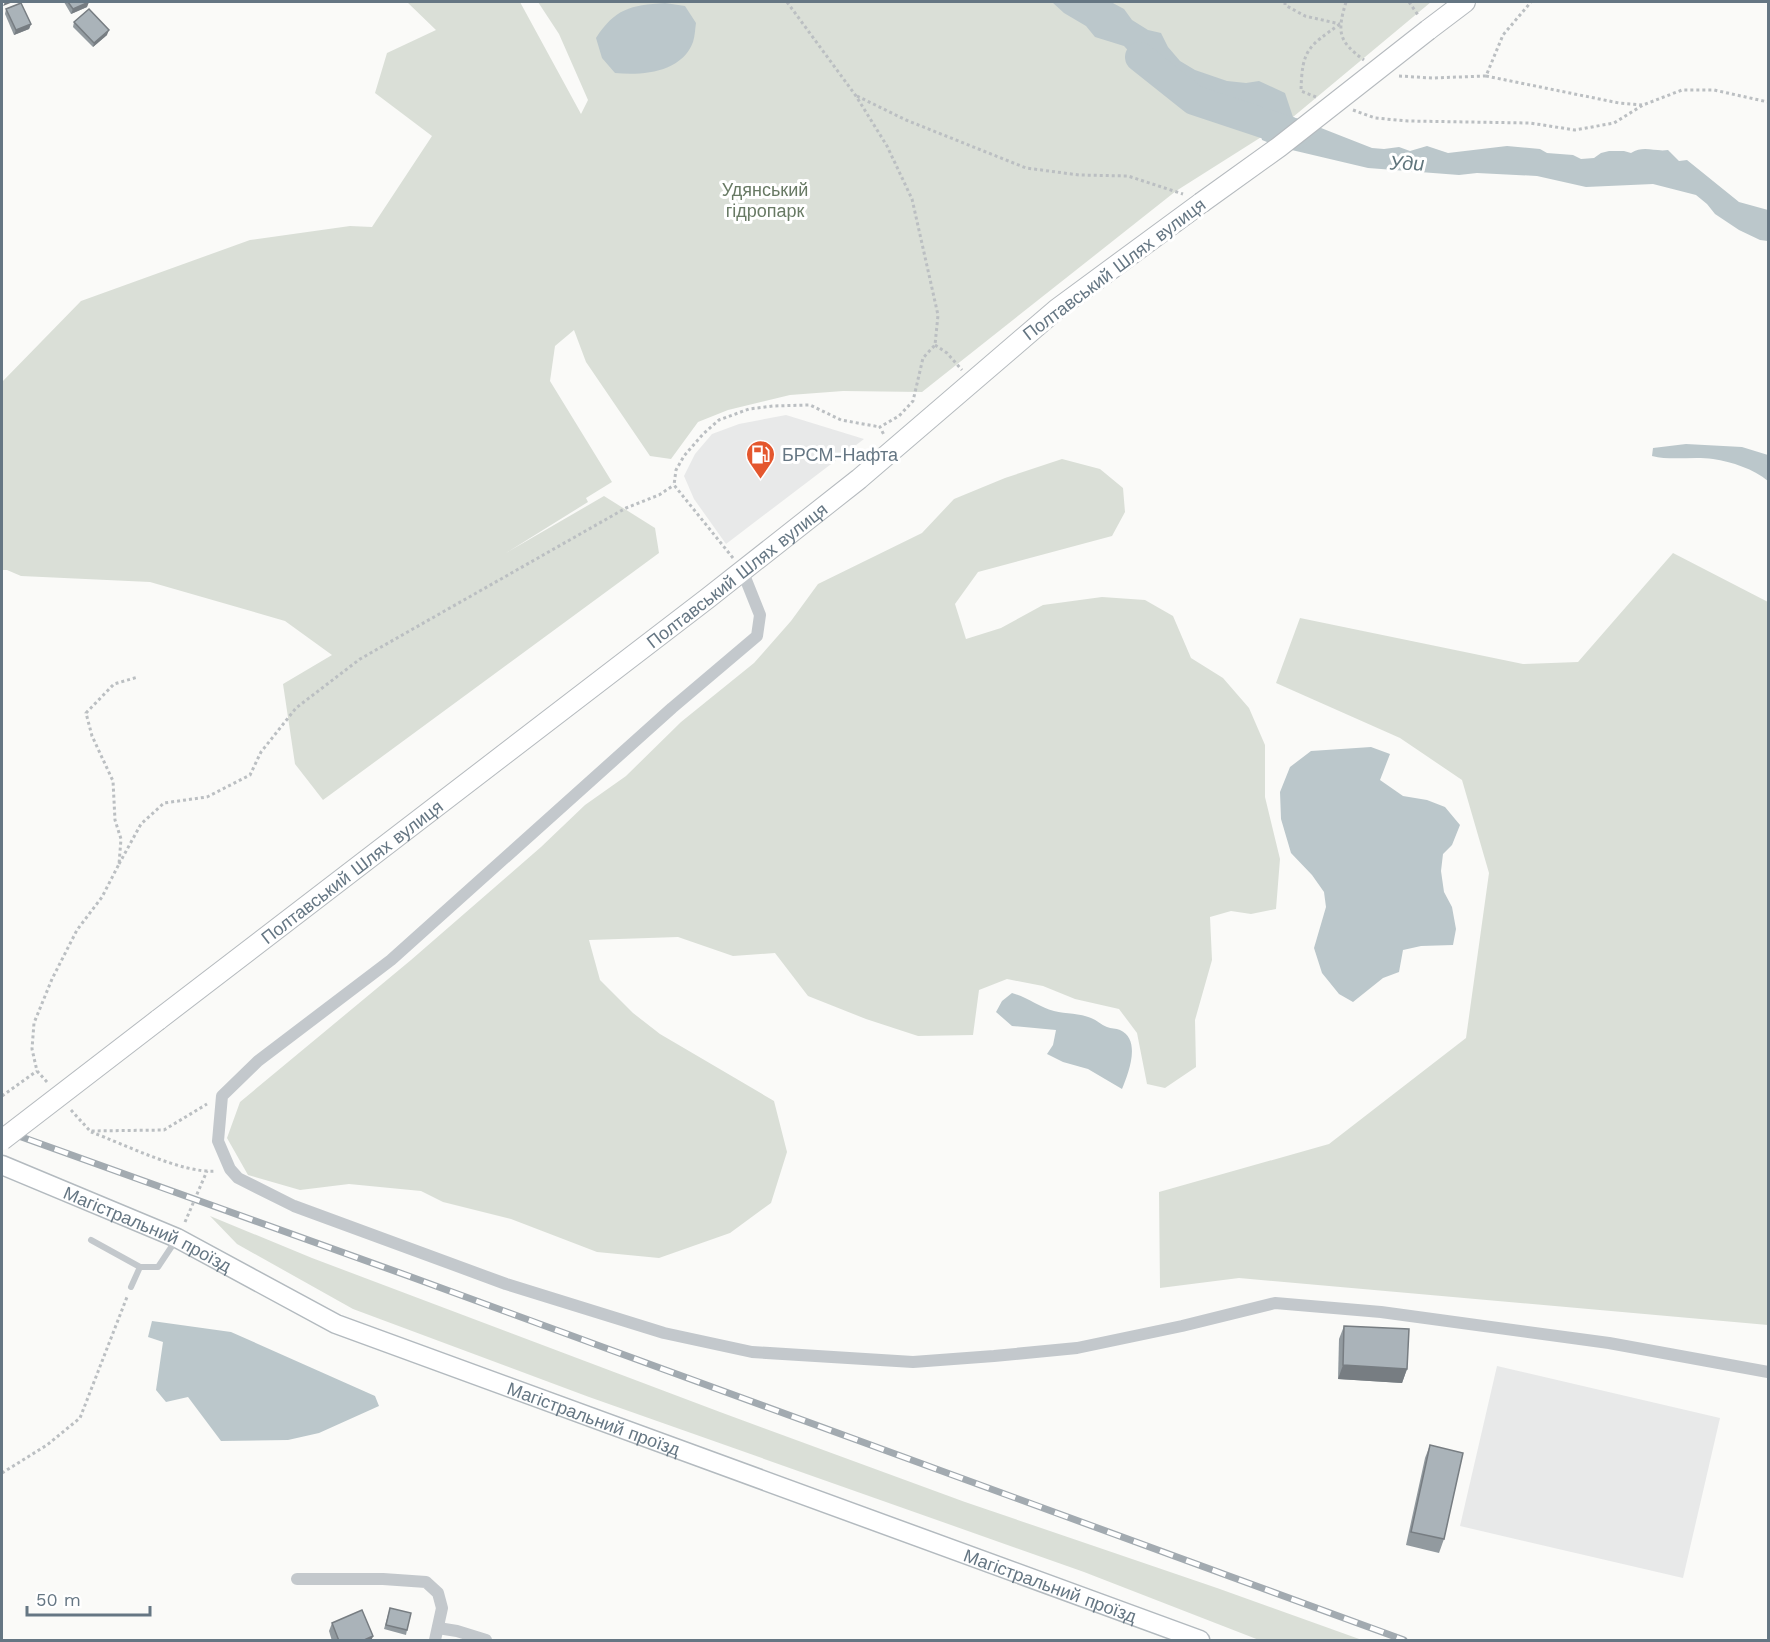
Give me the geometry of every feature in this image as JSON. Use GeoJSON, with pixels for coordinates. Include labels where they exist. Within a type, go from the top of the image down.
{"type":"FeatureCollection","features":[{"type":"Feature","properties":{"kind":"main road","name":"Полтавський Шлях вулиця"},"geometry":{"type":"LineString","coordinates":[[2,1140],[859,479],[1057,309],[1279,147],[1465,2]]}},
{"type":"Feature","properties":{"kind":"main road","name":"Магістральний проїзд"},"geometry":{"type":"LineString","coordinates":[[2,1165],[177,1238],[336,1324],[1200,1641]]}},
{"type":"Feature","properties":{"kind":"street"},"geometry":{"type":"LineString","coordinates":[[742,570],[760,615],[757,636],[672,708],[391,960],[258,1060],[222,1096],[218,1141],[230,1169],[238,1178],[294,1206],[506,1284],[664,1333],[752,1352],[913,1362],[994,1356],[1077,1348],[1182,1326],[1275,1303],[1381,1312],[1598,1342],[1768,1372]]}},
{"type":"Feature","properties":{"kind":"street"},"geometry":{"type":"LineString","coordinates":[[297,1579],[383,1579],[426,1582],[438,1593],[442,1608],[435,1641]]}},
{"type":"Feature","properties":{"kind":"street"},"geometry":{"type":"LineString","coordinates":[[438,1628],[457,1631],[486,1641]]}},
{"type":"Feature","properties":{"kind":"lane"},"geometry":{"type":"LineString","coordinates":[[91,1240],[140,1267],[158,1267],[177,1238]]}},
{"type":"Feature","properties":{"kind":"lane"},"geometry":{"type":"LineString","coordinates":[[131,1287],[140,1267]]}},
{"type":"Feature","properties":{"kind":"path"},"geometry":{"type":"LineString","coordinates":[[50,1085],[37,1071],[32,1049],[34,1023],[52,979],[77,930],[102,897],[141,824],[164,803],[207,797],[250,775],[261,752],[297,708],[360,659],[626,508],[659,495],[674,484],[676,470],[684,456],[719,420],[748,409],[810,405],[841,420],[880,427],[898,416],[913,401],[923,358],[935,345],[938,315],[912,199],[887,146],[856,96],[787,2]]}},
{"type":"Feature","properties":{"kind":"path"},"geometry":{"type":"LineString","coordinates":[[1285,2],[1286,5],[1305,16],[1340,24]]}},
{"type":"Feature","properties":{"kind":"path"},"geometry":{"type":"LineString","coordinates":[[1346,2],[1340,24],[1346,46],[1372,66]]}},
{"type":"Feature","properties":{"kind":"path"},"geometry":{"type":"LineString","coordinates":[[1485,76],[1503,35],[1531,2]]}},
{"type":"Feature","properties":{"kind":"path"},"geometry":{"type":"LineString","coordinates":[[1320,98],[1301,91],[1304,58],[1310,46],[1340,24]]}},
{"type":"Feature","properties":{"kind":"path"},"geometry":{"type":"LineString","coordinates":[[1396,76],[1432,78],[1485,76],[1619,103],[1643,105]]}},
{"type":"Feature","properties":{"kind":"path"},"geometry":{"type":"LineString","coordinates":[[1349,109],[1375,118],[1408,121],[1530,123],[1575,130],[1614,123],[1643,105],[1682,90],[1714,90],[1768,102]]}},
{"type":"Feature","properties":{"kind":"path"},"geometry":{"type":"LineString","coordinates":[[856,96],[906,120],[1026,168],[1078,175],[1128,176],[1176,191],[1201,203]]}},
{"type":"Feature","properties":{"kind":"path"},"geometry":{"type":"LineString","coordinates":[[935,345],[947,353],[972,381]]}},
{"type":"Feature","properties":{"kind":"path"},"geometry":{"type":"LineString","coordinates":[[880,427],[892,450]]}},
{"type":"Feature","properties":{"kind":"path"},"geometry":{"type":"LineString","coordinates":[[674,484],[742,570]]}},
{"type":"Feature","properties":{"kind":"path"},"geometry":{"type":"LineString","coordinates":[[119,864],[121,839],[115,820],[113,781],[92,736],[86,713],[114,684],[138,677]]}},
{"type":"Feature","properties":{"kind":"path"},"geometry":{"type":"LineString","coordinates":[[2,1096],[37,1071]]}},
{"type":"Feature","properties":{"kind":"path"},"geometry":{"type":"LineString","coordinates":[[90,1131],[164,1130],[222,1096]]}},
{"type":"Feature","properties":{"kind":"path"},"geometry":{"type":"LineString","coordinates":[[70,1108],[90,1131],[177,1165],[207,1172],[230,1169]]}},
{"type":"Feature","properties":{"kind":"path"},"geometry":{"type":"LineString","coordinates":[[177,1238],[207,1172]]}},
{"type":"Feature","properties":{"kind":"path"},"geometry":{"type":"LineString","coordinates":[[2,1473],[47,1445],[80,1418],[131,1287]]}},
{"type":"Feature","properties":{"kind":"shaded area"},"geometry":{"type":"Polygon","coordinates":[[[786,415],[864,439],[726,544],[694,499],[684,476],[695,454],[712,434],[739,424],[786,415]]]}},
{"type":"Feature","properties":{"kind":"shaded area"},"geometry":{"type":"Polygon","coordinates":[[[1497,1366],[1720,1418],[1683,1578],[1460,1526],[1497,1366]]]}},
{"type":"Feature","properties":{"kind":"green space","name":"Удянський гідропарк"},"geometry":{"type":"Polygon","coordinates":[[[407,2],[520,2],[581,114],[588,100],[559,34],[538,2],[1431,2],[1293,117],[1176,191],[922,392],[843,391],[790,395],[728,410],[698,422],[671,459],[650,456],[586,362],[574,330],[555,346],[550,381],[612,482],[586,498],[588,502],[506,553],[604,496],[655,528],[659,553],[323,800],[295,764],[283,684],[332,655],[285,621],[150,582],[21,576],[2,570],[2,382],[81,301],[250,240],[350,226],[372,227],[432,136],[375,93],[387,53],[436,30],[407,2]]]}},
{"type":"Feature","properties":{"kind":"green space"},"geometry":{"type":"Polygon","coordinates":[[[1062,459],[1100,469],[1123,488],[1125,512],[1112,536],[978,572],[955,604],[966,639],[1001,628],[1043,605],[1102,597],[1145,600],[1173,616],[1191,658],[1223,678],[1249,708],[1265,745],[1265,797],[1280,859],[1276,909],[1251,914],[1231,911],[1210,917],[1212,960],[1195,1020],[1196,1067],[1165,1088],[1147,1084],[1137,1033],[1119,1009],[1075,999],[1043,986],[1007,979],[979,990],[973,1035],[918,1036],[808,996],[775,953],[733,956],[678,937],[589,940],[600,980],[633,1013],[660,1034],[774,1101],[787,1152],[771,1203],[730,1233],[659,1258],[597,1252],[511,1219],[443,1202],[421,1191],[349,1184],[300,1190],[248,1175],[227,1138],[240,1102],[411,960],[541,847],[585,805],[626,776],[681,722],[754,663],[791,621],[818,584],[922,533],[954,499],[1005,478],[1062,459]]]}},
{"type":"Feature","properties":{"kind":"green space"},"geometry":{"type":"Polygon","coordinates":[[[1673,553],[1768,602],[1768,1325],[1239,1278],[1160,1288],[1159,1192],[1329,1144],[1466,1038],[1489,873],[1462,780],[1400,738],[1276,683],[1300,618],[1523,664],[1578,662],[1673,553]]]}},
{"type":"Feature","properties":{"kind":"green space"},"geometry":{"type":"Polygon","coordinates":[[[210,1216],[312,1258],[720,1412],[965,1502],[1362,1640],[1259,1640],[1084,1572],[589,1397],[353,1309],[237,1244],[210,1216]]]}},
{"type":"Feature","properties":{"kind":"water"},"geometry":{"type":"Polygon","coordinates":[[[1052,2],[1111,2],[1124,9],[1132,20],[1148,30],[1161,33],[1168,47],[1180,61],[1195,70],[1227,81],[1246,83],[1259,81],[1285,93],[1293,117],[1372,148],[1399,147],[1410,151],[1427,146],[1448,153],[1507,146],[1540,149],[1547,153],[1573,155],[1581,159],[1594,158],[1609,151],[1631,153],[1645,149],[1668,150],[1679,161],[1687,160],[1739,202],[1768,210],[1768,241],[1760,240],[1739,230],[1715,214],[1696,195],[1653,184],[1586,187],[1537,176],[1477,173],[1459,175],[1368,168],[1279,147],[1262,140],[1257,113],[1243,108],[1242,114],[1217,109],[1209,104],[1208,97],[1189,91],[1162,76],[1134,57],[1124,46],[1095,37],[1086,26],[1064,13],[1052,2]]]}},
{"type":"Feature","properties":{"kind":"water"},"geometry":{"type":"Polygon","coordinates":[[[665,3],[685,6],[696,23],[694,40],[688,52],[671,66],[660,70],[637,74],[615,73],[602,58],[596,38],[603,28],[624,10],[642,5],[665,3]]]}},
{"type":"Feature","properties":{"kind":"water"},"geometry":{"type":"Polygon","coordinates":[[[1686,444],[1742,447],[1768,455],[1768,481],[1749,470],[1720,460],[1652,456],[1653,448],[1686,444]]]}},
{"type":"Feature","properties":{"kind":"water"},"geometry":{"type":"Polygon","coordinates":[[[1371,747],[1390,754],[1380,780],[1403,796],[1427,800],[1445,807],[1460,825],[1452,845],[1443,854],[1441,871],[1444,892],[1452,907],[1456,929],[1453,945],[1421,946],[1403,950],[1399,972],[1383,978],[1353,1002],[1339,994],[1322,973],[1314,948],[1326,907],[1324,892],[1312,875],[1291,853],[1281,819],[1280,792],[1290,767],[1311,751],[1371,747]]]}},
{"type":"Feature","properties":{"kind":"water"},"geometry":{"type":"Polygon","coordinates":[[[1012,993],[1054,1011],[1087,1016],[1127,1035],[1132,1049],[1132,1058],[1122,1089],[1088,1069],[1063,1062],[1047,1054],[1053,1045],[1056,1030],[1012,1026],[996,1012],[1002,1001],[1012,993]]]}},
{"type":"Feature","properties":{"kind":"water"},"geometry":{"type":"Polygon","coordinates":[[[152,1321],[231,1332],[375,1396],[379,1406],[319,1433],[288,1440],[221,1441],[188,1397],[166,1402],[156,1390],[163,1342],[148,1337],[152,1321]]]}},
{"type":"Feature","properties":{"kind":"building"},"geometry":{"type":"Polygon","coordinates":[[[68,2],[89,2],[73,9],[68,2]]]}},
{"type":"Feature","properties":{"kind":"building"},"geometry":{"type":"Polygon","coordinates":[[[21,3],[31,24],[16,30],[6,9],[21,3]]]}},
{"type":"Feature","properties":{"kind":"building"},"geometry":{"type":"Polygon","coordinates":[[[89,9],[109,30],[94,43],[74,22],[89,9]]]}},
{"type":"Feature","properties":{"kind":"building"},"geometry":{"type":"Polygon","coordinates":[[[1344,1326],[1409,1329],[1407,1369],[1343,1365],[1344,1326]]]}},
{"type":"Feature","properties":{"kind":"building"},"geometry":{"type":"Polygon","coordinates":[[[1430,1445],[1463,1453],[1444,1539],[1411,1532],[1430,1445]]]}},
{"type":"Feature","properties":{"kind":"building"},"geometry":{"type":"Polygon","coordinates":[[[390,1608],[411,1613],[407,1630],[386,1625],[390,1608]]]}},
{"type":"Feature","properties":{"kind":"building"},"geometry":{"type":"Polygon","coordinates":[[[362,1610],[373,1636],[362,1641],[339,1641],[332,1623],[362,1610]]]}},
{"type":"Feature","properties":{"kind":"waterway","name":"Уди"},"geometry":{"type":"LineString","coordinates":[[1140,57],[1194,100],[1296,134]]}},
{"type":"Feature","properties":{"kind":"railway"},"geometry":{"type":"LineString","coordinates":[[2,1130],[1404,1640]]}},
{"type":"Feature","properties":{"kind":"place","name":"БРСМ-Нафта"},"geometry":{"type":"Point","coordinates":[761,480]}}]}
